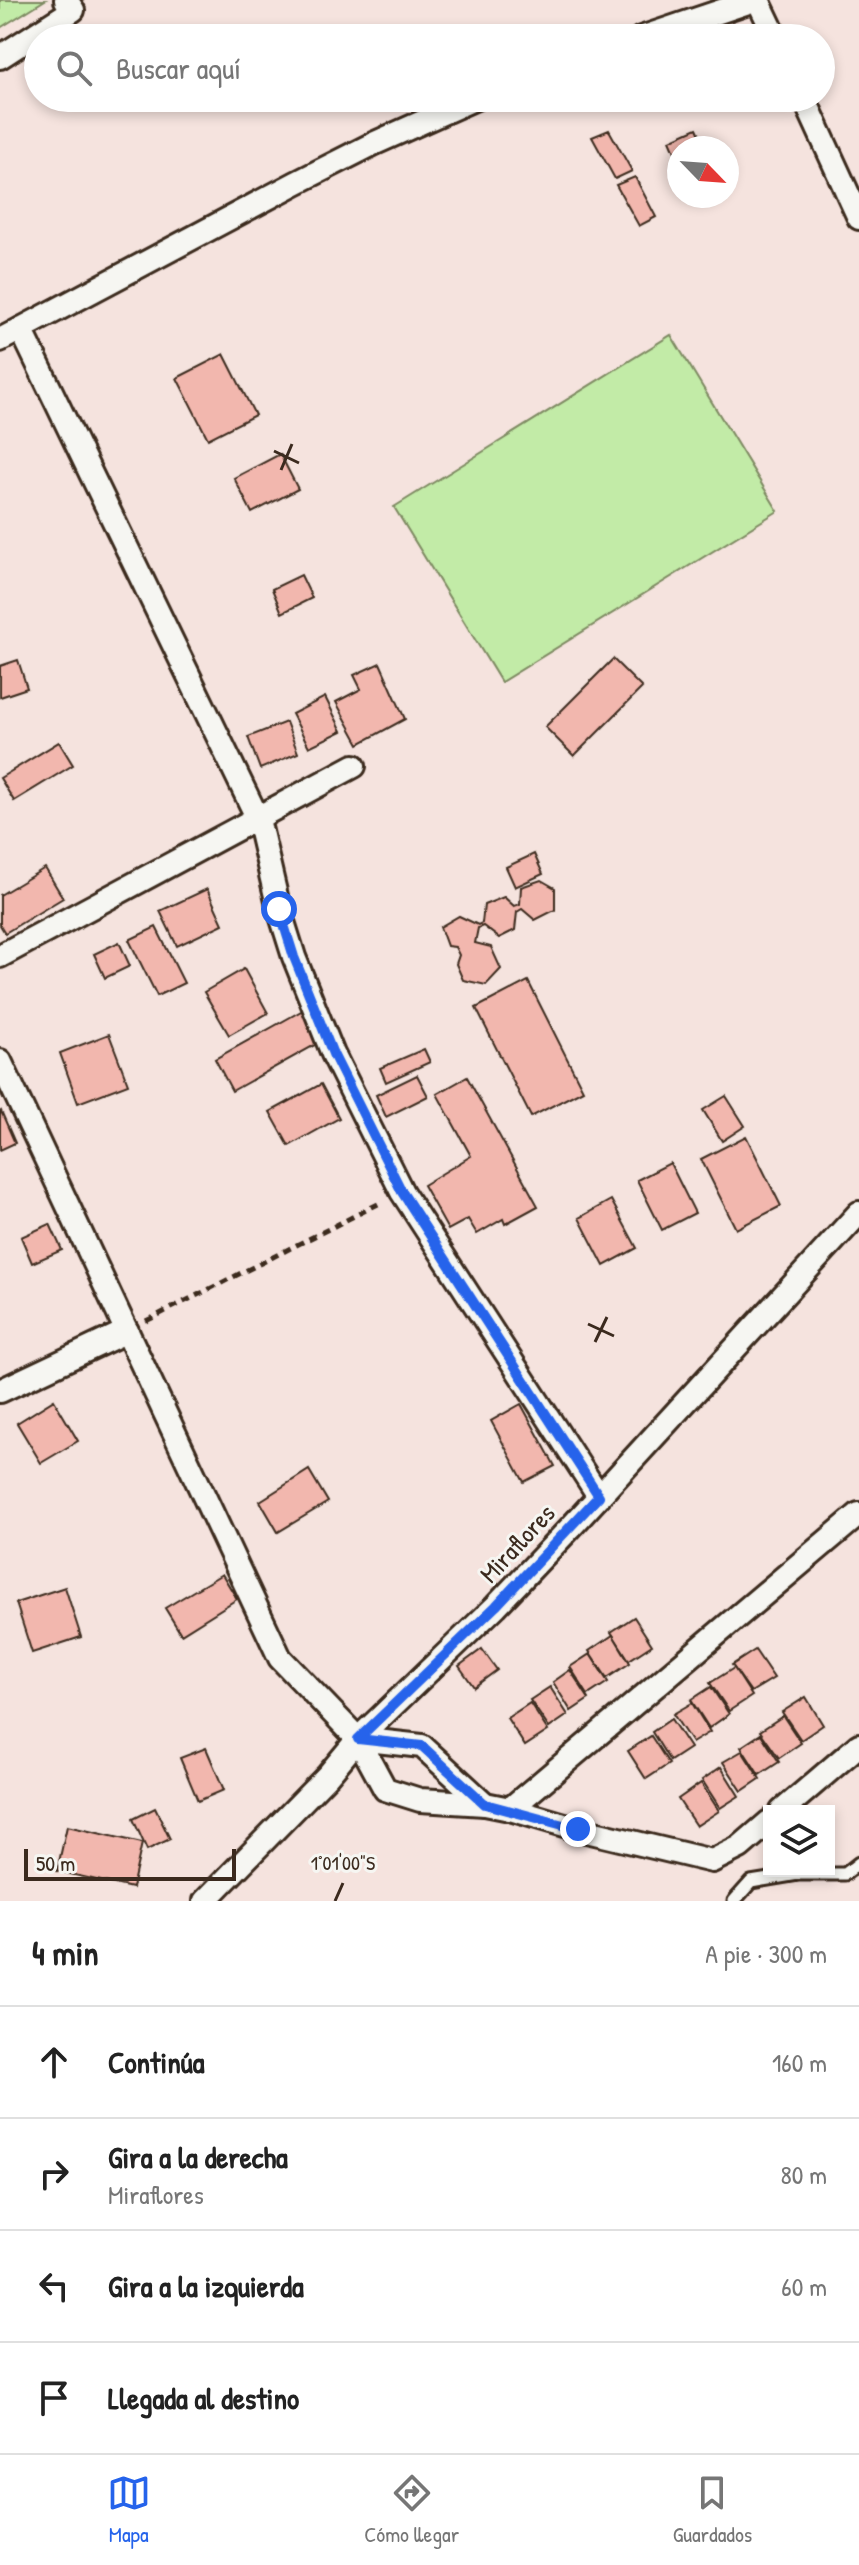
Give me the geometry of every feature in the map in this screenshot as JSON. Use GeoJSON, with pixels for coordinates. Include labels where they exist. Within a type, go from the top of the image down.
{"type":"FeatureCollection","features":[{"type":"Feature","properties":{"kind":"street"},"geometry":{"type":"LineString","coordinates":[[683,24],[756,0],[769,24]]}},
{"type":"Feature","properties":{"kind":"street"},"geometry":{"type":"LineString","coordinates":[[47,24],[77,3]]}},
{"type":"Feature","properties":{"kind":"street"},"geometry":{"type":"LineString","coordinates":[[0,57],[24,40]]}},
{"type":"Feature","properties":{"kind":"street"},"geometry":{"type":"LineString","coordinates":[[0,340],[322,170],[446,112]]}},
{"type":"Feature","properties":{"kind":"street"},"geometry":{"type":"LineString","coordinates":[[810,112],[859,218]]}},
{"type":"Feature","properties":{"kind":"street"},"geometry":{"type":"LineString","coordinates":[[21,329],[258,819],[294,957],[333,1054],[402,1192],[599,1496]]}},
{"type":"Feature","properties":{"kind":"street"},"geometry":{"type":"LineString","coordinates":[[0,956],[354,766]]}},
{"type":"Feature","properties":{"kind":"street"},"geometry":{"type":"LineString","coordinates":[[0,1061],[280,1658],[358,1739],[385,1789],[420,1800],[485,1804],[510,1809],[578,1829],[712,1861],[740,1847],[763,1827]]}},
{"type":"Feature","properties":{"kind":"street","name":"Miraflores"},"geometry":{"type":"LineString","coordinates":[[205,1901],[328,1775],[358,1739],[496,1606],[859,1213]]}},
{"type":"Feature","properties":{"kind":"street"},"geometry":{"type":"LineString","coordinates":[[0,1391],[127,1331]]}},
{"type":"Feature","properties":{"kind":"street"},"geometry":{"type":"LineString","coordinates":[[510,1809],[859,1514]]}},
{"type":"Feature","properties":{"kind":"street"},"geometry":{"type":"LineString","coordinates":[[358,1739],[422,1746],[485,1804]]}},
{"type":"Feature","properties":{"kind":"street"},"geometry":{"type":"LineString","coordinates":[[789,1805],[859,1745]]}},
{"type":"Feature","properties":{"kind":"lane"},"geometry":{"type":"LineString","coordinates":[[734,1901],[751,1882],[798,1874],[845,1874],[859,1863]]}},
{"type":"Feature","properties":{"kind":"path"},"geometry":{"type":"LineString","coordinates":[[127,1331],[402,1192]]}},
{"type":"Feature","properties":{"kind":"green space"},"geometry":{"type":"Polygon","coordinates":[[[0,0],[45,0],[0,28],[0,0]]]}},
{"type":"Feature","properties":{"kind":"green space"},"geometry":{"type":"Polygon","coordinates":[[[671,335],[778,511],[501,682],[394,507],[671,335]]]}},
{"type":"Feature","properties":{"kind":"building"},"geometry":{"type":"Polygon","coordinates":[[[697,128],[701,136],[679,136],[697,128]]]}},
{"type":"Feature","properties":{"kind":"building"},"geometry":{"type":"Polygon","coordinates":[[[609,130],[632,171],[615,179],[592,137],[609,130]]]}},
{"type":"Feature","properties":{"kind":"building"},"geometry":{"type":"Polygon","coordinates":[[[635,177],[656,217],[639,226],[616,185],[635,177]]]}},
{"type":"Feature","properties":{"kind":"building"},"geometry":{"type":"Polygon","coordinates":[[[224,354],[255,415],[208,439],[177,378],[224,354]]]}},
{"type":"Feature","properties":{"kind":"building"},"geometry":{"type":"Polygon","coordinates":[[[280,454],[298,489],[252,513],[234,478],[280,454]]]}},
{"type":"Feature","properties":{"kind":"building"},"geometry":{"type":"Polygon","coordinates":[[[301,575],[312,598],[282,613],[272,589],[301,575]]]}},
{"type":"Feature","properties":{"kind":"building"},"geometry":{"type":"Polygon","coordinates":[[[613,659],[642,688],[574,756],[545,727],[613,659]]]}},
{"type":"Feature","properties":{"kind":"building"},"geometry":{"type":"Polygon","coordinates":[[[18,660],[27,688],[0,697],[0,666],[18,660]]]}},
{"type":"Feature","properties":{"kind":"building"},"geometry":{"type":"Polygon","coordinates":[[[380,663],[405,719],[359,744],[336,702],[361,689],[354,675],[380,663]]]}},
{"type":"Feature","properties":{"kind":"building"},"geometry":{"type":"Polygon","coordinates":[[[325,697],[342,731],[309,747],[292,714],[325,697]]]}},
{"type":"Feature","properties":{"kind":"building"},"geometry":{"type":"Polygon","coordinates":[[[286,722],[298,753],[260,769],[248,737],[286,722]]]}},
{"type":"Feature","properties":{"kind":"building"},"geometry":{"type":"Polygon","coordinates":[[[59,742],[73,765],[14,801],[0,778],[59,742]]]}},
{"type":"Feature","properties":{"kind":"building"},"geometry":{"type":"Polygon","coordinates":[[[534,854],[543,874],[515,887],[506,867],[534,854]]]}},
{"type":"Feature","properties":{"kind":"building"},"geometry":{"type":"Polygon","coordinates":[[[45,868],[63,898],[5,933],[0,925],[0,895],[45,868]]]}},
{"type":"Feature","properties":{"kind":"building"},"geometry":{"type":"Polygon","coordinates":[[[541,880],[555,888],[555,910],[535,920],[522,909],[517,912],[515,930],[499,938],[483,926],[478,928],[475,943],[491,947],[501,969],[486,985],[463,980],[456,964],[459,955],[455,947],[447,946],[440,927],[459,916],[478,925],[482,923],[484,905],[504,897],[514,906],[520,904],[521,887],[541,880]]]}},
{"type":"Feature","properties":{"kind":"building"},"geometry":{"type":"Polygon","coordinates":[[[207,889],[223,924],[177,946],[160,911],[207,889]]]}},
{"type":"Feature","properties":{"kind":"building"},"geometry":{"type":"Polygon","coordinates":[[[156,927],[184,983],[157,996],[129,940],[156,927]]]}},
{"type":"Feature","properties":{"kind":"building"},"geometry":{"type":"Polygon","coordinates":[[[119,942],[130,966],[105,978],[94,954],[119,942]]]}},
{"type":"Feature","properties":{"kind":"building"},"geometry":{"type":"Polygon","coordinates":[[[244,969],[268,1013],[229,1035],[204,992],[244,969]]]}},
{"type":"Feature","properties":{"kind":"building"},"geometry":{"type":"Polygon","coordinates":[[[528,981],[583,1090],[531,1117],[476,1008],[528,981]]]}},
{"type":"Feature","properties":{"kind":"building"},"geometry":{"type":"Polygon","coordinates":[[[303,1010],[320,1042],[232,1091],[215,1059],[303,1010]]]}},
{"type":"Feature","properties":{"kind":"building"},"geometry":{"type":"Polygon","coordinates":[[[109,1034],[128,1084],[78,1103],[60,1053],[109,1034]]]}},
{"type":"Feature","properties":{"kind":"building"},"geometry":{"type":"Polygon","coordinates":[[[424,1049],[430,1062],[386,1082],[380,1068],[424,1049]]]}},
{"type":"Feature","properties":{"kind":"building"},"geometry":{"type":"Polygon","coordinates":[[[417,1075],[428,1096],[386,1117],[376,1095],[417,1075]]]}},
{"type":"Feature","properties":{"kind":"building"},"geometry":{"type":"Polygon","coordinates":[[[467,1077],[538,1206],[505,1224],[503,1219],[477,1234],[468,1219],[448,1230],[423,1185],[471,1156],[437,1094],[467,1077]]]}},
{"type":"Feature","properties":{"kind":"building"},"geometry":{"type":"Polygon","coordinates":[[[321,1084],[339,1118],[289,1146],[270,1112],[321,1084]]]}},
{"type":"Feature","properties":{"kind":"building"},"geometry":{"type":"Polygon","coordinates":[[[726,1096],[745,1126],[722,1141],[703,1110],[726,1096]]]}},
{"type":"Feature","properties":{"kind":"building"},"geometry":{"type":"Polygon","coordinates":[[[0,1112],[15,1143],[0,1150],[0,1112]]]}},
{"type":"Feature","properties":{"kind":"building"},"geometry":{"type":"Polygon","coordinates":[[[746,1136],[781,1206],[736,1229],[701,1159],[746,1136]]]}},
{"type":"Feature","properties":{"kind":"building"},"geometry":{"type":"Polygon","coordinates":[[[670,1163],[695,1213],[662,1230],[637,1180],[670,1163]]]}},
{"type":"Feature","properties":{"kind":"building"},"geometry":{"type":"Polygon","coordinates":[[[611,1200],[637,1248],[604,1266],[579,1218],[611,1200]]]}},
{"type":"Feature","properties":{"kind":"building"},"geometry":{"type":"Polygon","coordinates":[[[50,1224],[62,1250],[32,1263],[21,1237],[50,1224]]]}},
{"type":"Feature","properties":{"kind":"building"},"geometry":{"type":"Polygon","coordinates":[[[54,1400],[78,1441],[41,1463],[17,1423],[54,1400]]]}},
{"type":"Feature","properties":{"kind":"building"},"geometry":{"type":"Polygon","coordinates":[[[521,1404],[555,1466],[524,1482],[491,1421],[521,1404]]]}},
{"type":"Feature","properties":{"kind":"building"},"geometry":{"type":"Polygon","coordinates":[[[309,1470],[328,1502],[278,1532],[260,1501],[309,1470]]]}},
{"type":"Feature","properties":{"kind":"building"},"geometry":{"type":"Polygon","coordinates":[[[222,1574],[237,1599],[181,1634],[165,1608],[222,1574]]]}},
{"type":"Feature","properties":{"kind":"building"},"geometry":{"type":"Polygon","coordinates":[[[65,1587],[81,1637],[32,1653],[16,1603],[65,1587]]]}},
{"type":"Feature","properties":{"kind":"building"},"geometry":{"type":"Polygon","coordinates":[[[634,1617],[652,1645],[629,1660],[611,1632],[634,1617]]]}},
{"type":"Feature","properties":{"kind":"building"},"geometry":{"type":"Polygon","coordinates":[[[613,1635],[630,1663],[607,1678],[589,1651],[613,1635]]]}},
{"type":"Feature","properties":{"kind":"building"},"geometry":{"type":"Polygon","coordinates":[[[482,1649],[497,1670],[474,1687],[459,1666],[482,1649]]]}},
{"type":"Feature","properties":{"kind":"building"},"geometry":{"type":"Polygon","coordinates":[[[755,1650],[774,1678],[751,1692],[732,1665],[755,1650]]]}},
{"type":"Feature","properties":{"kind":"building"},"geometry":{"type":"Polygon","coordinates":[[[590,1654],[608,1682],[588,1695],[570,1667],[590,1654]]]}},
{"type":"Feature","properties":{"kind":"building"},"geometry":{"type":"Polygon","coordinates":[[[734,1668],[752,1696],[729,1711],[710,1683],[734,1668]]]}},
{"type":"Feature","properties":{"kind":"building"},"geometry":{"type":"Polygon","coordinates":[[[570,1670],[589,1699],[571,1711],[553,1682],[570,1670]]]}},
{"type":"Feature","properties":{"kind":"building"},"geometry":{"type":"Polygon","coordinates":[[[550,1687],[568,1715],[549,1728],[530,1700],[550,1687]]]}},
{"type":"Feature","properties":{"kind":"building"},"geometry":{"type":"Polygon","coordinates":[[[711,1687],[729,1714],[709,1728],[691,1700],[711,1687]]]}},
{"type":"Feature","properties":{"kind":"building"},"geometry":{"type":"Polygon","coordinates":[[[806,1697],[823,1725],[801,1740],[782,1712],[806,1697]]]}},
{"type":"Feature","properties":{"kind":"building"},"geometry":{"type":"Polygon","coordinates":[[[530,1703],[548,1731],[525,1746],[507,1718],[530,1703]]]}},
{"type":"Feature","properties":{"kind":"building"},"geometry":{"type":"Polygon","coordinates":[[[692,1703],[710,1732],[692,1743],[673,1714],[692,1703]]]}},
{"type":"Feature","properties":{"kind":"building"},"geometry":{"type":"Polygon","coordinates":[[[783,1716],[801,1743],[779,1758],[760,1731],[783,1716]]]}},
{"type":"Feature","properties":{"kind":"building"},"geometry":{"type":"Polygon","coordinates":[[[671,1719],[690,1748],[670,1761],[652,1732],[671,1719]]]}},
{"type":"Feature","properties":{"kind":"building"},"geometry":{"type":"Polygon","coordinates":[[[761,1734],[779,1762],[759,1775],[741,1747],[761,1734]]]}},
{"type":"Feature","properties":{"kind":"building"},"geometry":{"type":"Polygon","coordinates":[[[651,1736],[669,1764],[646,1779],[628,1751],[651,1736]]]}},
{"type":"Feature","properties":{"kind":"building"},"geometry":{"type":"Polygon","coordinates":[[[206,1748],[224,1790],[198,1801],[180,1758],[206,1748]]]}},
{"type":"Feature","properties":{"kind":"building"},"geometry":{"type":"Polygon","coordinates":[[[742,1751],[760,1779],[742,1791],[723,1762],[742,1751]]]}},
{"type":"Feature","properties":{"kind":"building"},"geometry":{"type":"Polygon","coordinates":[[[721,1767],[739,1796],[720,1808],[702,1780],[721,1767]]]}},
{"type":"Feature","properties":{"kind":"building"},"geometry":{"type":"Polygon","coordinates":[[[701,1783],[719,1811],[696,1826],[678,1799],[701,1783]]]}},
{"type":"Feature","properties":{"kind":"building"},"geometry":{"type":"Polygon","coordinates":[[[155,1808],[170,1839],[147,1850],[133,1819],[155,1808]]]}},
{"type":"Feature","properties":{"kind":"building"},"geometry":{"type":"Polygon","coordinates":[[[67,1826],[142,1843],[132,1888],[57,1871],[67,1826]]]}},
{"type":"Feature","properties":{"kind":"route"},"geometry":{"type":"LineString","coordinates":[[279,909],[294,957],[333,1054],[402,1192],[599,1496],[496,1606],[358,1739],[422,1746],[485,1804],[578,1829]]}}]}
